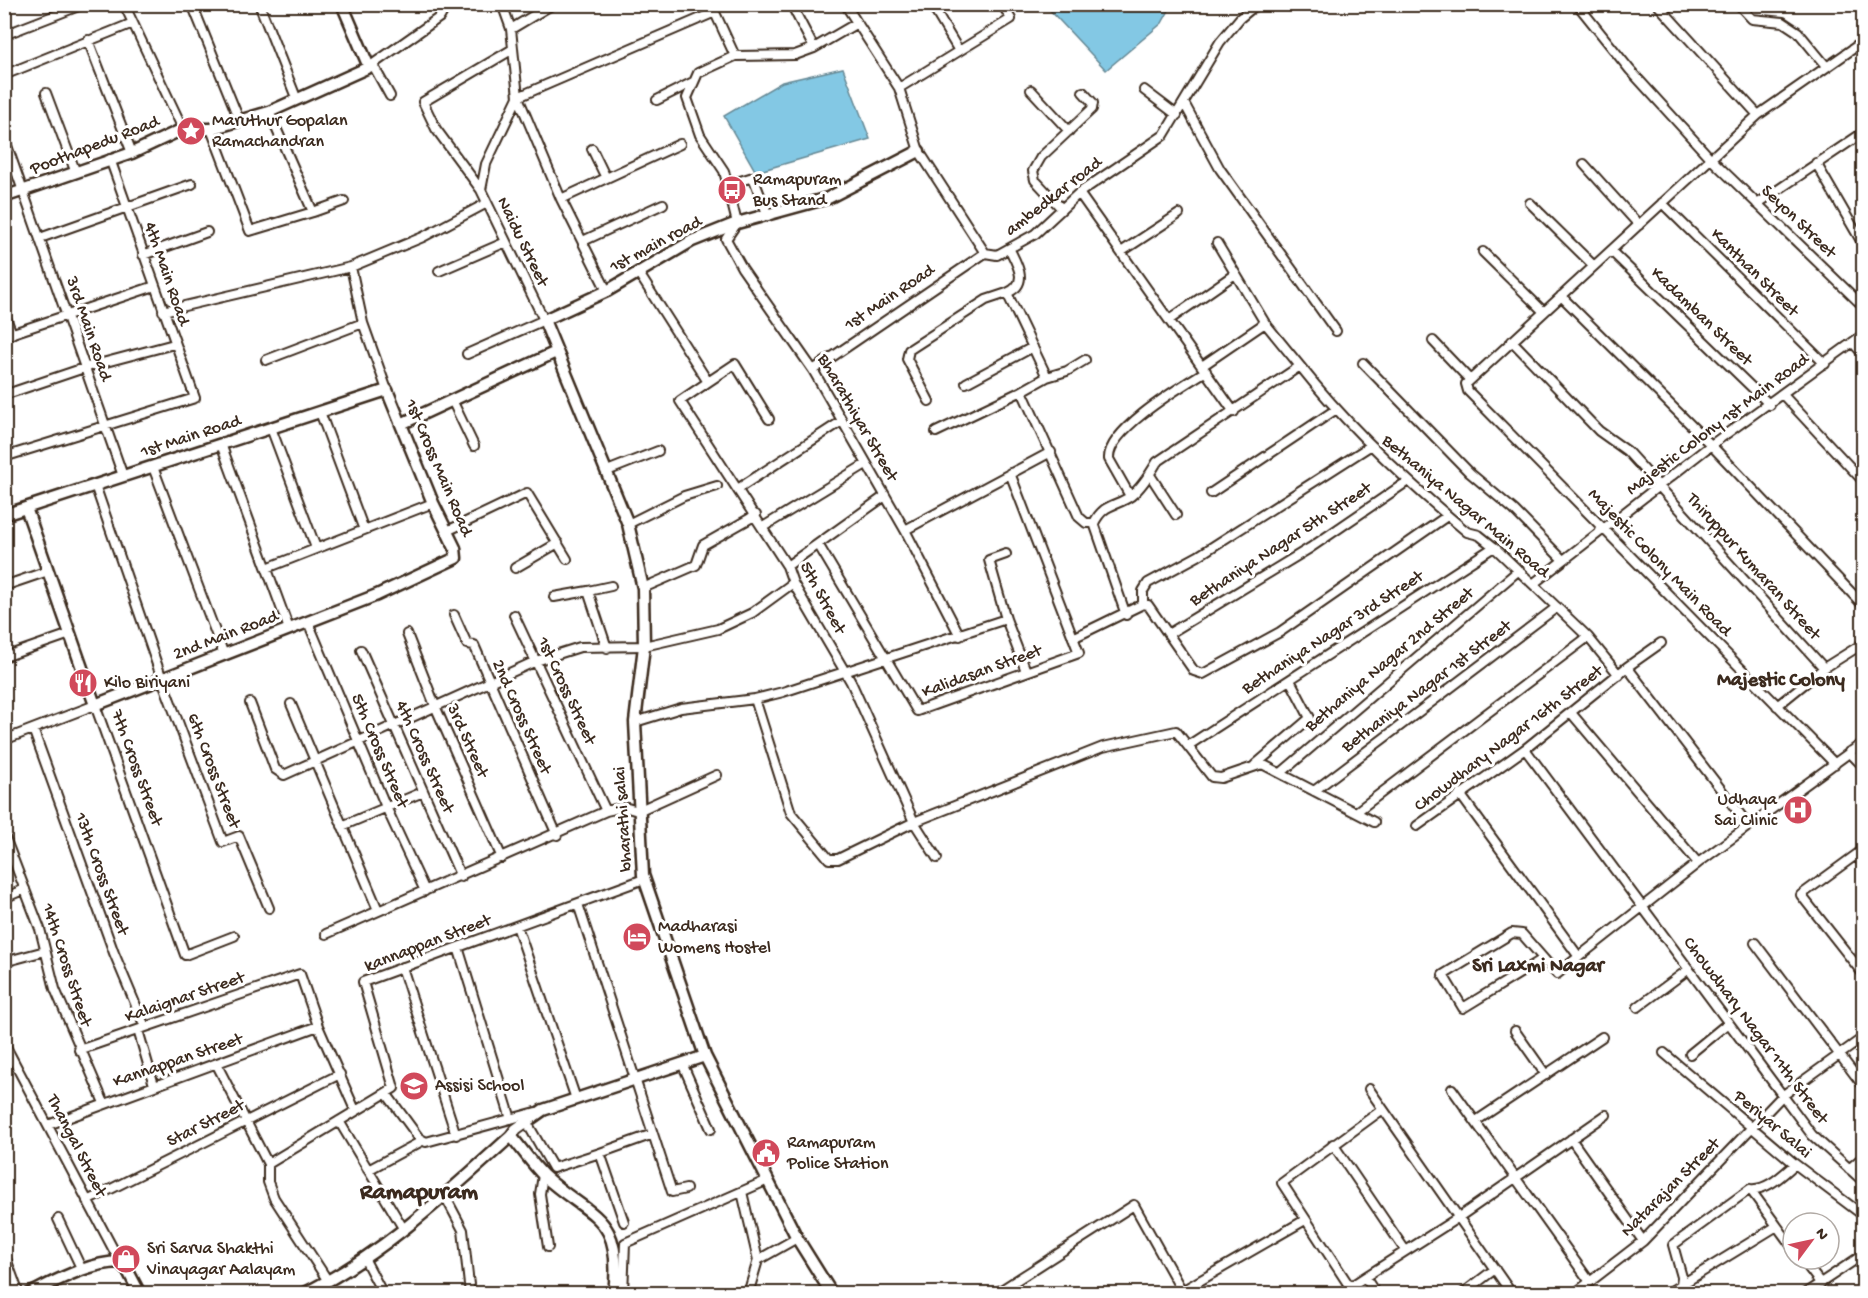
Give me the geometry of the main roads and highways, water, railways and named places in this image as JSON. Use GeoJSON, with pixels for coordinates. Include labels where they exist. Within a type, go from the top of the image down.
{"type":"FeatureCollection","features":[{"type":"Feature","properties":{"kind":"water"},"geometry":{"type":"Polygon","coordinates":[[[1045,5],[1172,5],[1162,23],[1106,70],[1045,5]]]}},
{"type":"Feature","properties":{"kind":"water"},"geometry":{"type":"Polygon","coordinates":[[[843,68],[870,139],[756,172],[724,116],[782,82],[843,68]]]}},
{"type":"Feature","properties":{"kind":"place","name":"Maruthur Gopalan Ramachandran"},"geometry":{"type":"Point","coordinates":[191,131]}},
{"type":"Feature","properties":{"kind":"place","name":"Ramapuram Bus Stand"},"geometry":{"type":"Point","coordinates":[732,190]}},
{"type":"Feature","properties":{"kind":"place","name":"Kilo Biriyani"},"geometry":{"type":"Point","coordinates":[83,683]}},
{"type":"Feature","properties":{"kind":"place","name":"Udhaya Sai Clinic"},"geometry":{"type":"Point","coordinates":[1798,810]}},
{"type":"Feature","properties":{"kind":"place","name":"Madharasi Womens Hostel"},"geometry":{"type":"Point","coordinates":[637,937]}},
{"type":"Feature","properties":{"kind":"place","name":"Assisi School"},"geometry":{"type":"Point","coordinates":[414,1086]}},
{"type":"Feature","properties":{"kind":"place","name":"Ramapuram Police Station"},"geometry":{"type":"Point","coordinates":[766,1153]}},
{"type":"Feature","properties":{"kind":"place","name":"Sri Sarva Shakthi Vinayagar Aalayam"},"geometry":{"type":"Point","coordinates":[126,1259]}},
{"type":"Feature","properties":{"kind":"district","name":"Majestic Colony"},"geometry":{"type":"Point","coordinates":[1781,681]}},
{"type":"Feature","properties":{"kind":"district","name":"Sri Laxmi Nagar"},"geometry":{"type":"Point","coordinates":[1538,967]}},
{"type":"Feature","properties":{"kind":"district","name":"Ramapuram"},"geometry":{"type":"Point","coordinates":[419,1193]}}]}
